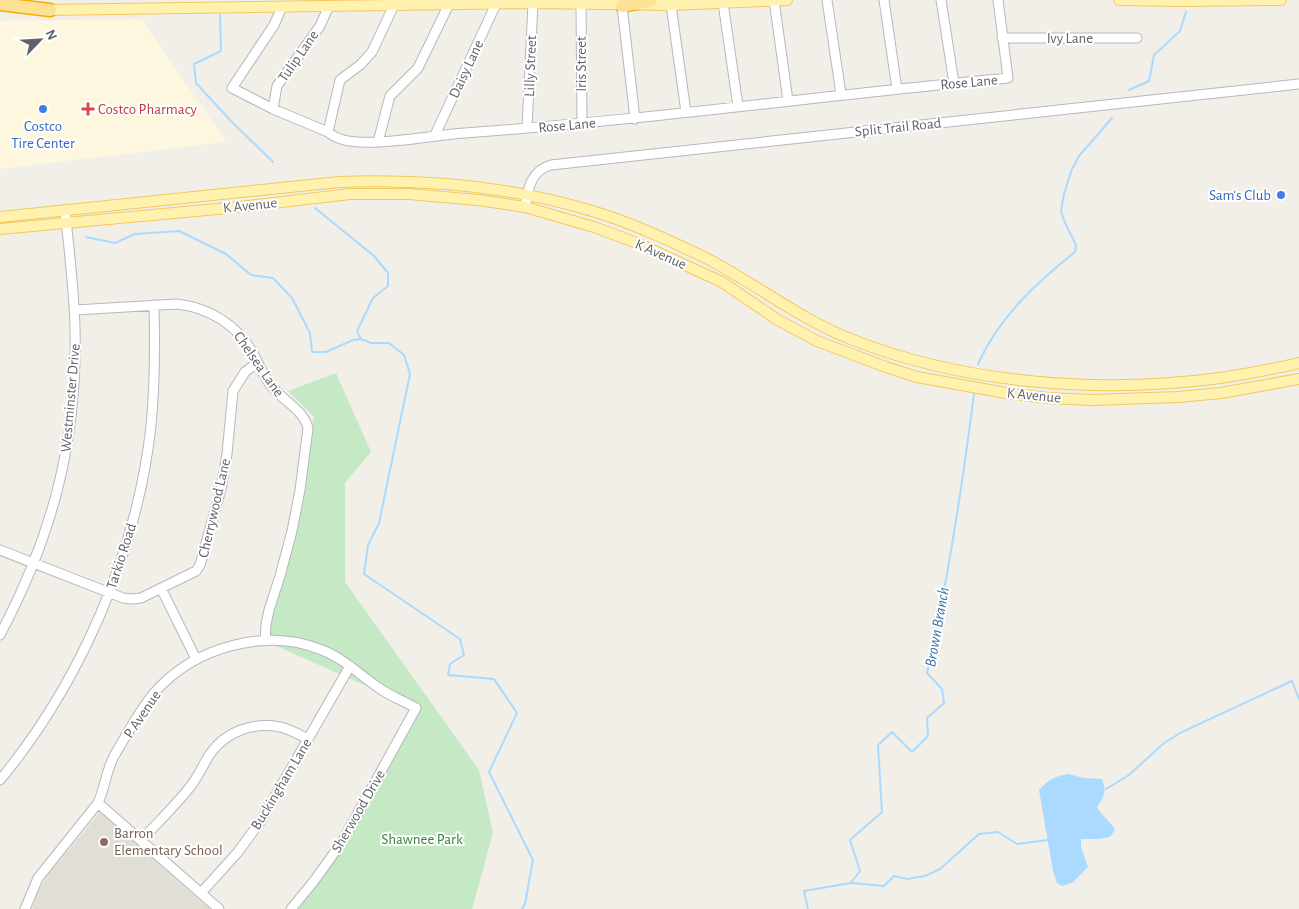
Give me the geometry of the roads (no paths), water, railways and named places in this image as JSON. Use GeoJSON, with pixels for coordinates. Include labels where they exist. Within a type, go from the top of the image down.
{"type":"FeatureCollection","features":[{"type":"Feature","properties":{"kind":"highway"},"geometry":{"type":"LineString","coordinates":[[622,6],[651,0]]}},
{"type":"Feature","properties":{"kind":"highway"},"geometry":{"type":"LineString","coordinates":[[0,4],[50,10]]}},
{"type":"Feature","properties":{"kind":"main road"},"geometry":{"type":"LineString","coordinates":[[0,11],[532,3],[622,6],[787,0]]}},
{"type":"Feature","properties":{"kind":"main road"},"geometry":{"type":"LineString","coordinates":[[1118,0],[1181,2],[1281,0]]}},
{"type":"Feature","properties":{"kind":"main road","name":"K Avenue"},"geometry":{"type":"LineString","coordinates":[[0,217],[338,182],[381,181],[448,184],[527,195],[590,210],[693,252],[728,270],[789,309],[821,326],[853,340],[911,360],[951,369],[1031,380],[1108,385],[1204,380],[1299,363]]}},
{"type":"Feature","properties":{"kind":"main road"},"geometry":{"type":"LineString","coordinates":[[263,189],[264,204]]}},
{"type":"Feature","properties":{"kind":"main road","name":"K Avenue"},"geometry":{"type":"LineString","coordinates":[[0,230],[350,194],[436,196],[525,207],[594,227],[627,239],[722,282],[778,320],[817,341],[907,374],[965,386],[1030,396],[1108,400],[1205,394],[1299,378]]}},
{"type":"Feature","properties":{"kind":"main road"},"geometry":{"type":"LineString","coordinates":[[627,239],[631,226]]}},
{"type":"Feature","properties":{"kind":"main road"},"geometry":{"type":"LineString","coordinates":[[722,282],[728,270]]}},
{"type":"Feature","properties":{"kind":"main road"},"geometry":{"type":"LineString","coordinates":[[907,374],[911,360]]}},
{"type":"Feature","properties":{"kind":"main road"},"geometry":{"type":"LineString","coordinates":[[1030,396],[1031,380]]}},
{"type":"Feature","properties":{"kind":"main road"},"geometry":{"type":"LineString","coordinates":[[1204,380],[1205,394]]}},
{"type":"Feature","properties":{"kind":"main road"},"geometry":{"type":"LineString","coordinates":[[1108,385],[1108,400]]}},
{"type":"Feature","properties":{"kind":"street"},"geometry":{"type":"LineString","coordinates":[[774,0],[788,101]]}},
{"type":"Feature","properties":{"kind":"street"},"geometry":{"type":"LineString","coordinates":[[827,0],[841,94]]}},
{"type":"Feature","properties":{"kind":"street"},"geometry":{"type":"LineString","coordinates":[[884,0],[897,89]]}},
{"type":"Feature","properties":{"kind":"street"},"geometry":{"type":"LineString","coordinates":[[941,0],[954,83]]}},
{"type":"Feature","properties":{"kind":"street"},"geometry":{"type":"LineString","coordinates":[[998,0],[1002,38]]}},
{"type":"Feature","properties":{"kind":"street","name":"Lilly Street"},"geometry":{"type":"LineString","coordinates":[[528,128],[532,3]]}},
{"type":"Feature","properties":{"kind":"street"},"geometry":{"type":"LineString","coordinates":[[723,3],[738,106]]}},
{"type":"Feature","properties":{"kind":"street"},"geometry":{"type":"LineString","coordinates":[[378,142],[390,96],[418,68],[449,4]]}},
{"type":"Feature","properties":{"kind":"street","name":"Daisy Lane"},"geometry":{"type":"LineString","coordinates":[[435,135],[496,4]]}},
{"type":"Feature","properties":{"kind":"street"},"geometry":{"type":"LineString","coordinates":[[328,132],[340,80],[360,65],[372,52],[394,5]]}},
{"type":"Feature","properties":{"kind":"street","name":"Iris Street"},"geometry":{"type":"LineString","coordinates":[[581,5],[582,123]]}},
{"type":"Feature","properties":{"kind":"street"},"geometry":{"type":"LineString","coordinates":[[671,5],[686,112]]}},
{"type":"Feature","properties":{"kind":"street","name":"Tulip Lane"},"geometry":{"type":"LineString","coordinates":[[272,109],[277,86],[320,26],[329,6]]}},
{"type":"Feature","properties":{"kind":"street"},"geometry":{"type":"LineString","coordinates":[[622,6],[636,118]]}},
{"type":"Feature","properties":{"kind":"street","name":"Rose Lane"},"geometry":{"type":"LineString","coordinates":[[282,7],[274,25],[232,88],[272,109],[328,132],[334,138],[378,142],[435,135],[636,118],[841,94],[1008,78],[1002,38]]}},
{"type":"Feature","properties":{"kind":"street","name":"Ivy Lane"},"geometry":{"type":"LineString","coordinates":[[1002,38],[1137,38]]}},
{"type":"Feature","properties":{"kind":"street","name":"Split Trail Road"},"geometry":{"type":"LineString","coordinates":[[525,207],[530,185],[536,172],[550,165],[1299,84]]}},
{"type":"Feature","properties":{"kind":"street","name":"Westminster Drive"},"geometry":{"type":"LineString","coordinates":[[0,635],[19,599],[46,532],[65,454],[74,376],[74,310],[65,210]]}},
{"type":"Feature","properties":{"kind":"street","name":"Chelsea Lane"},"geometry":{"type":"LineString","coordinates":[[74,310],[177,304],[189,306],[222,319],[242,336],[272,388],[306,419],[308,428],[300,490],[292,531],[269,610],[265,641]]}},
{"type":"Feature","properties":{"kind":"street","name":"Tarkio Road"},"geometry":{"type":"LineString","coordinates":[[0,780],[54,704],[94,628],[125,547],[135,512],[151,426],[154,305]]}},
{"type":"Feature","properties":{"kind":"street","name":"Cherrywood Lane"},"geometry":{"type":"LineString","coordinates":[[0,550],[122,598],[141,598],[191,575],[200,565],[221,489],[227,454],[233,391],[245,372],[257,363]]}},
{"type":"Feature","properties":{"kind":"street"},"geometry":{"type":"LineString","coordinates":[[161,588],[196,659]]}},
{"type":"Feature","properties":{"kind":"street","name":"P Avenue"},"geometry":{"type":"LineString","coordinates":[[25,909],[38,878],[98,803],[114,757],[141,711],[154,693],[168,679],[196,659],[214,651],[236,645],[284,640],[302,643],[324,650],[350,666],[380,689],[416,708]]}},
{"type":"Feature","properties":{"kind":"street","name":"Buckingham Lane"},"geometry":{"type":"LineString","coordinates":[[201,893],[238,852],[262,819],[350,666]]}},
{"type":"Feature","properties":{"kind":"street","name":"Sherwood Drive"},"geometry":{"type":"LineString","coordinates":[[290,909],[314,881],[342,842],[416,708]]}},
{"type":"Feature","properties":{"kind":"street"},"geometry":{"type":"LineString","coordinates":[[141,841],[190,787],[210,754],[230,734],[254,726],[268,726],[282,727],[308,739]]}},
{"type":"Feature","properties":{"kind":"street"},"geometry":{"type":"LineString","coordinates":[[98,803],[219,909]]}},
{"type":"Feature","properties":{"kind":"water"},"geometry":{"type":"Polygon","coordinates":[[[1068,774],[1084,778],[1102,779],[1104,794],[1097,807],[1115,830],[1110,837],[1081,839],[1081,847],[1088,867],[1072,883],[1062,886],[1057,883],[1053,871],[1039,790],[1052,779],[1068,774]]]}},
{"type":"Feature","properties":{"kind":"waterway","name":"Brown Branch"},"geometry":{"type":"LineString","coordinates":[[1129,90],[1149,81],[1154,55],[1180,31],[1186,12]]}},
{"type":"Feature","properties":{"kind":"waterway"},"geometry":{"type":"LineString","coordinates":[[220,15],[221,51],[194,64],[196,83],[273,162]]}},
{"type":"Feature","properties":{"kind":"waterway","name":"Brown Branch"},"geometry":{"type":"LineString","coordinates":[[978,364],[997,331],[1020,302],[1046,276],[1075,252],[1076,245],[1061,211],[1064,194],[1072,169],[1079,156],[1112,118]]}},
{"type":"Feature","properties":{"kind":"waterway"},"geometry":{"type":"LineString","coordinates":[[315,208],[374,256],[388,273],[388,286],[373,298],[357,331],[361,339],[371,343],[389,343],[404,355],[410,374],[379,523],[368,545],[364,574],[460,639],[464,655],[450,664],[448,675],[494,679],[517,713],[489,772],[533,860],[525,904],[522,909]]}},
{"type":"Feature","properties":{"kind":"waterway"},"geometry":{"type":"LineString","coordinates":[[86,237],[115,243],[135,234],[179,231],[226,254],[251,275],[273,278],[292,298],[310,333],[312,352],[326,352],[353,340],[361,339]]}},
{"type":"Feature","properties":{"kind":"waterway","name":"Brown Branch"},"geometry":{"type":"LineString","coordinates":[[808,909],[804,891],[851,883],[860,871],[850,840],[882,812],[878,745],[892,732],[912,752],[928,736],[927,718],[944,703],[942,689],[927,673],[942,604],[954,534],[974,394]]}},
{"type":"Feature","properties":{"kind":"waterway"},"geometry":{"type":"LineString","coordinates":[[1106,789],[1129,775],[1164,743],[1182,732],[1292,681],[1299,699]]}},
{"type":"Feature","properties":{"kind":"waterway"},"geometry":{"type":"LineString","coordinates":[[852,883],[884,886],[894,876],[907,879],[925,876],[940,869],[979,834],[998,832],[1017,844],[1048,840]]}},
{"type":"Feature","properties":{"kind":"place","name":"Costco Tire Center"},"geometry":{"type":"Point","coordinates":[43,109]}},
{"type":"Feature","properties":{"kind":"place","name":"Costco Pharmacy"},"geometry":{"type":"Point","coordinates":[88,109]}},
{"type":"Feature","properties":{"kind":"place","name":"Sam's Club"},"geometry":{"type":"Point","coordinates":[1281,195]}},
{"type":"Feature","properties":{"kind":"place","name":"Barron Elementary School"},"geometry":{"type":"Point","coordinates":[104,842]}},
{"type":"Feature","properties":{"kind":"park label","name":"Shawnee Park"},"geometry":{"type":"Point","coordinates":[422,839]}}]}
